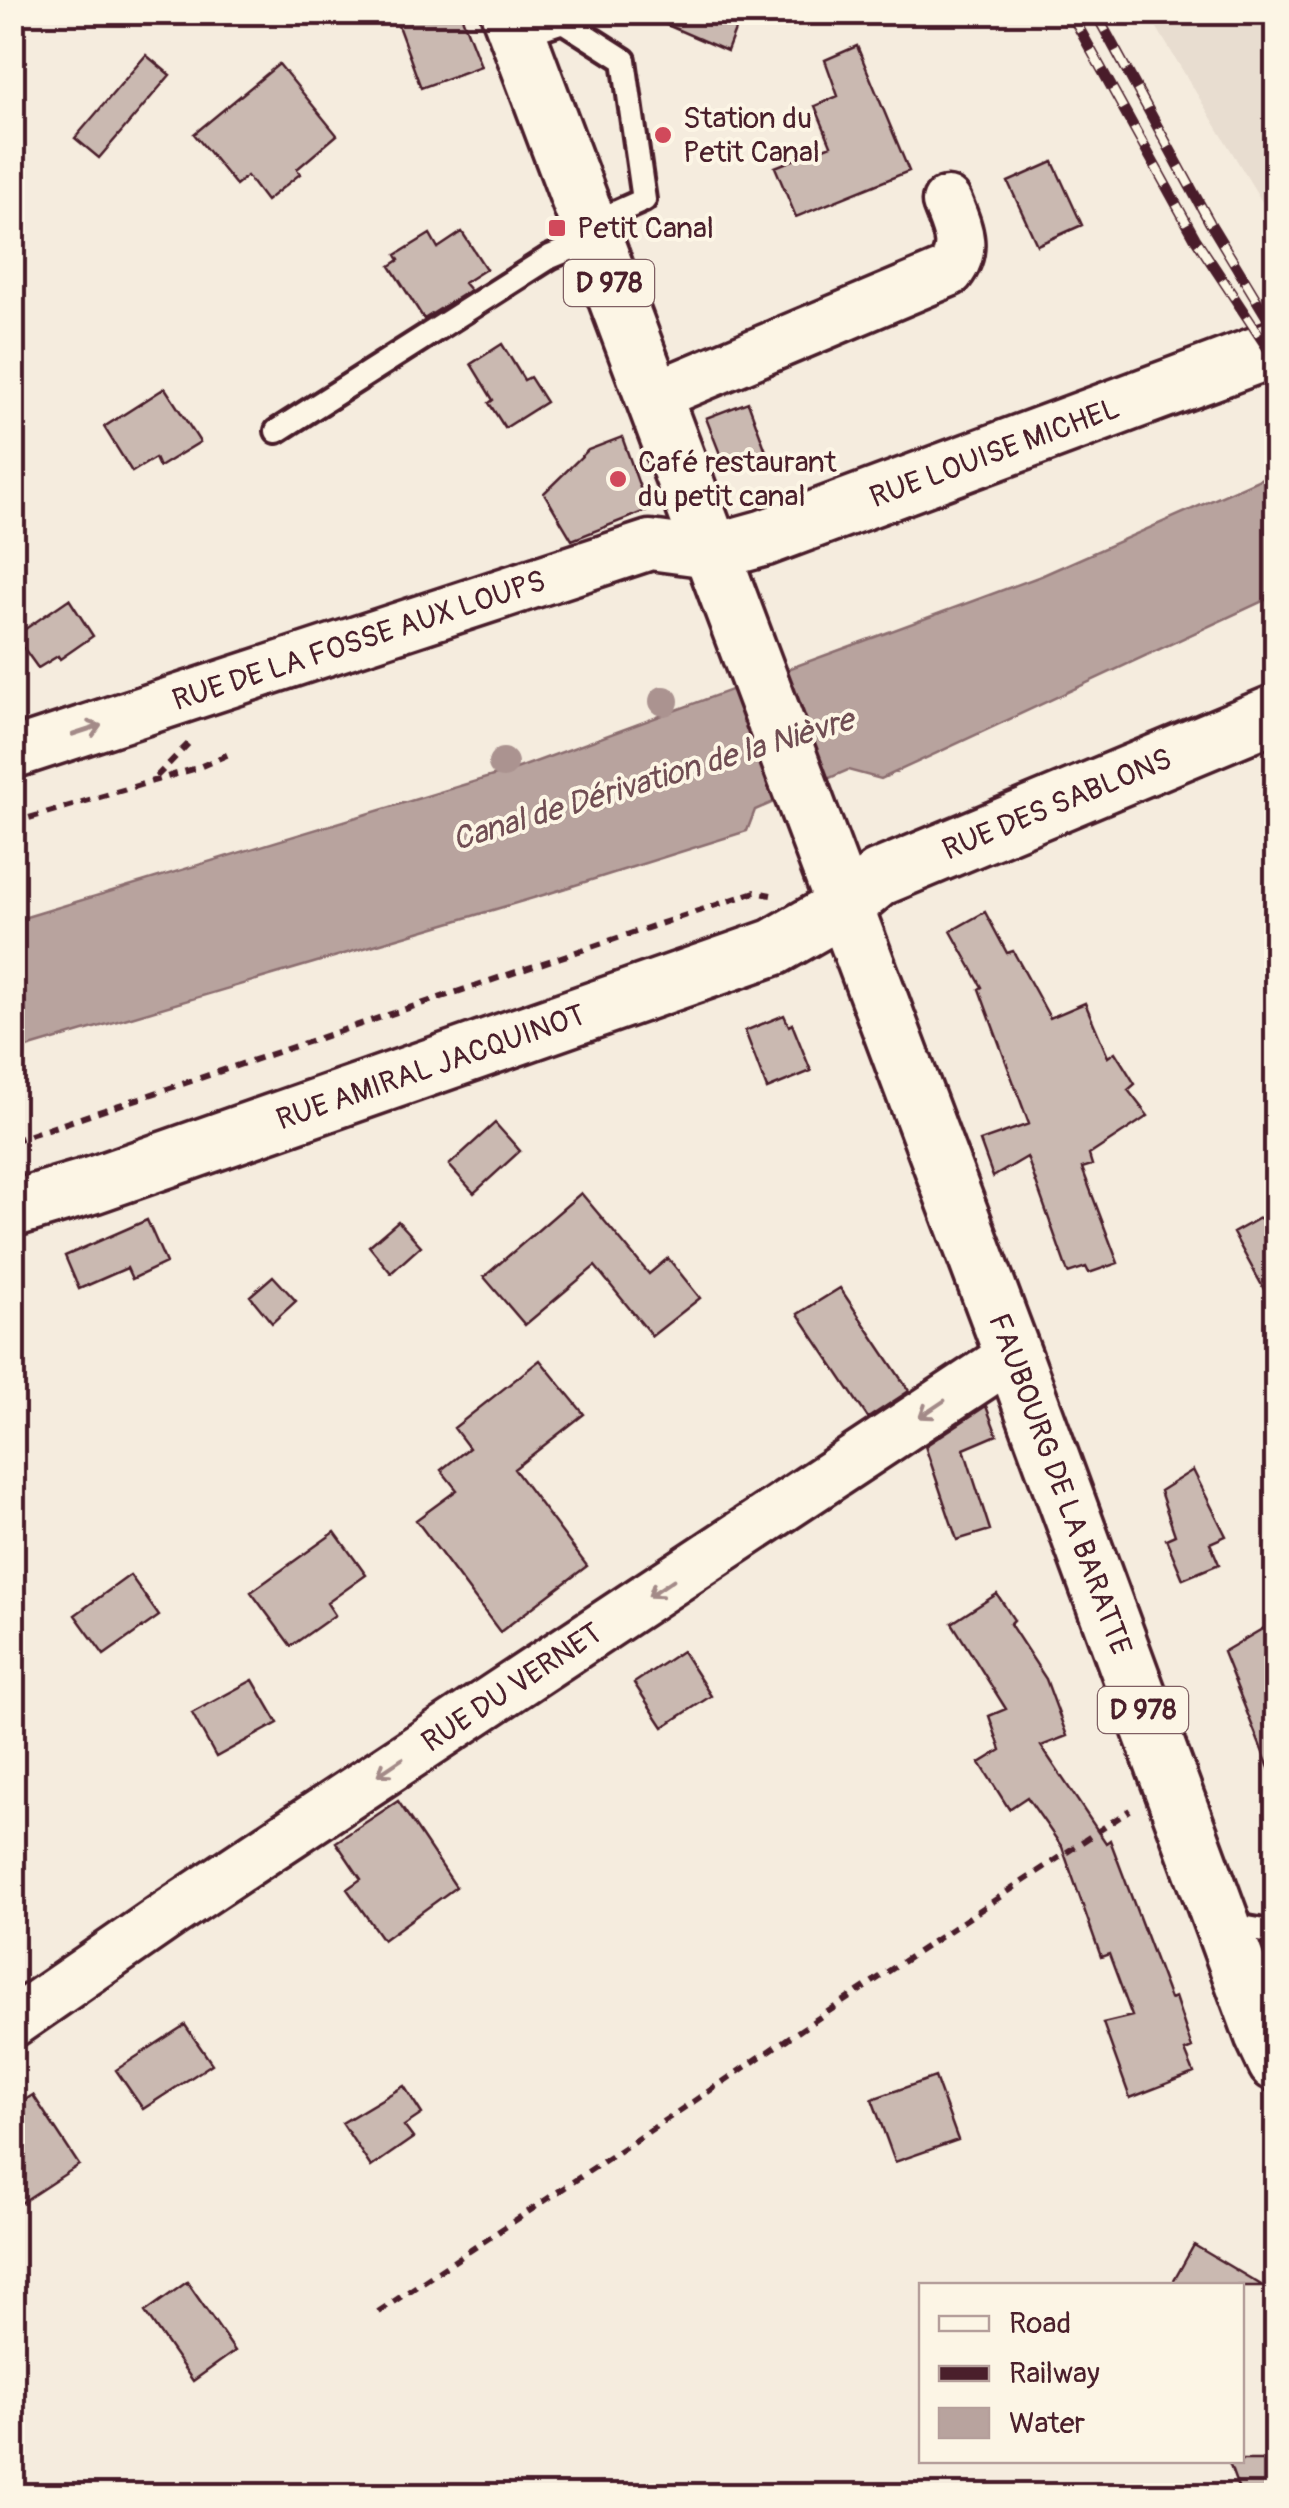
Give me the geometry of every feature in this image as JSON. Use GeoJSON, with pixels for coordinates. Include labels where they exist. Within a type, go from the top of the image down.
{"type":"FeatureCollection","features":[{"type":"Feature","properties":{"kind":"main road","name":"D 978"},"geometry":{"type":"LineString","coordinates":[[513,24],[844,907]]}},
{"type":"Feature","properties":{"kind":"main road","name":"RUE LOUISE MICHEL"},"geometry":{"type":"LineString","coordinates":[[710,553],[783,531],[1276,348]]}},
{"type":"Feature","properties":{"kind":"main road","name":"RUE DES SABLONS"},"geometry":{"type":"LineString","coordinates":[[844,907],[880,878],[1276,713]]}},
{"type":"Feature","properties":{"kind":"main road","name":"RUE AMIRAL JACQUINOT"},"geometry":{"type":"LineString","coordinates":[[12,1209],[93,1185],[774,947],[844,907]]}},
{"type":"Feature","properties":{"kind":"main road","name":"FAUBOURG DE LA BARATTE"},"geometry":{"type":"LineString","coordinates":[[844,907],[1276,2063]]}},
{"type":"Feature","properties":{"kind":"street"},"geometry":{"type":"LineString","coordinates":[[652,397],[949,272],[961,249],[947,202]]}},
{"type":"Feature","properties":{"kind":"street","name":"RUE DE LA FOSSE AUX LOUPS"},"geometry":{"type":"LineString","coordinates":[[12,754],[175,724],[650,545],[710,553]]}},
{"type":"Feature","properties":{"kind":"street","name":"RUE DU VERNET"},"geometry":{"type":"LineString","coordinates":[[12,2023],[169,1914],[1013,1355]]}},
{"type":"Feature","properties":{"kind":"lane"},"geometry":{"type":"LineString","coordinates":[[277,431],[644,200],[624,60],[563,21],[513,24]]}},
{"type":"Feature","properties":{"kind":"lane"},"geometry":{"type":"LineString","coordinates":[[1222,1924],[1276,1933]]}},
{"type":"Feature","properties":{"kind":"path"},"geometry":{"type":"LineString","coordinates":[[150,780],[166,769],[175,724]]}},
{"type":"Feature","properties":{"kind":"path"},"geometry":{"type":"LineString","coordinates":[[12,823],[197,768],[231,753]]}},
{"type":"Feature","properties":{"kind":"path"},"geometry":{"type":"LineString","coordinates":[[12,1141],[755,892],[772,895]]}},
{"type":"Feature","properties":{"kind":"path"},"geometry":{"type":"LineString","coordinates":[[378,2312],[1170,1783]]}},
{"type":"Feature","properties":{"kind":"shaded area"},"geometry":{"type":"Polygon","coordinates":[[[1148,13],[1276,13],[1276,225],[1148,13]]]}},
{"type":"Feature","properties":{"kind":"water","name":"Canal de Dérivation de la Nièvre"},"geometry":{"type":"Polygon","coordinates":[[[1276,472],[1276,595],[881,779],[848,770],[755,810],[747,831],[13,1052],[13,921],[516,769],[1041,576],[1276,472]]]}},
{"type":"Feature","properties":{"kind":"building"},"geometry":{"type":"Polygon","coordinates":[[[393,12],[460,12],[481,66],[421,88],[393,12]]]}},
{"type":"Feature","properties":{"kind":"building"},"geometry":{"type":"Polygon","coordinates":[[[637,12],[742,12],[727,51],[637,12]]]}},
{"type":"Feature","properties":{"kind":"building"},"geometry":{"type":"Polygon","coordinates":[[[857,46],[909,171],[796,217],[775,167],[831,145],[815,106],[838,96],[825,60],[857,46]]]}},
{"type":"Feature","properties":{"kind":"building"},"geometry":{"type":"Polygon","coordinates":[[[146,55],[170,75],[99,158],[75,138],[146,55]]]}},
{"type":"Feature","properties":{"kind":"building"},"geometry":{"type":"Polygon","coordinates":[[[279,64],[337,135],[297,169],[300,174],[266,201],[247,176],[236,185],[194,134],[279,64]]]}},
{"type":"Feature","properties":{"kind":"building"},"geometry":{"type":"Polygon","coordinates":[[[1053,162],[1082,225],[1037,245],[1008,182],[1053,162]]]}},
{"type":"Feature","properties":{"kind":"building"},"geometry":{"type":"Polygon","coordinates":[[[462,232],[486,269],[464,283],[470,290],[424,319],[390,266],[399,260],[396,255],[430,234],[438,248],[462,232]]]}},
{"type":"Feature","properties":{"kind":"building"},"geometry":{"type":"Polygon","coordinates":[[[502,344],[524,380],[530,377],[546,402],[505,428],[471,364],[502,344]]]}},
{"type":"Feature","properties":{"kind":"building"},"geometry":{"type":"Polygon","coordinates":[[[165,388],[200,442],[159,467],[155,458],[132,472],[104,427],[165,388]]]}},
{"type":"Feature","properties":{"kind":"building"},"geometry":{"type":"Polygon","coordinates":[[[748,402],[766,451],[725,467],[706,418],[748,402]]]}},
{"type":"Feature","properties":{"kind":"building"},"geometry":{"type":"Polygon","coordinates":[[[622,437],[648,510],[572,540],[544,493],[588,450],[622,437]]]}},
{"type":"Feature","properties":{"kind":"building"},"geometry":{"type":"Polygon","coordinates":[[[69,599],[93,636],[60,659],[58,656],[38,668],[15,636],[69,599]]]}},
{"type":"Feature","properties":{"kind":"building"},"geometry":{"type":"Polygon","coordinates":[[[985,912],[1007,953],[1013,951],[1050,1018],[1085,1003],[1108,1057],[1115,1052],[1135,1084],[1128,1090],[1148,1116],[1089,1155],[1092,1165],[1082,1168],[1118,1263],[1089,1273],[1086,1267],[1068,1273],[1027,1157],[993,1177],[980,1141],[1029,1124],[979,989],[982,987],[951,931],[985,912]]]}},
{"type":"Feature","properties":{"kind":"building"},"geometry":{"type":"Polygon","coordinates":[[[784,1015],[789,1026],[792,1024],[811,1071],[767,1089],[745,1031],[784,1015]]]}},
{"type":"Feature","properties":{"kind":"building"},"geometry":{"type":"Polygon","coordinates":[[[495,1123],[520,1151],[474,1193],[449,1165],[495,1123]]]}},
{"type":"Feature","properties":{"kind":"building"},"geometry":{"type":"Polygon","coordinates":[[[581,1193],[649,1274],[668,1258],[700,1298],[652,1336],[595,1266],[525,1325],[484,1277],[581,1193]]]}},
{"type":"Feature","properties":{"kind":"building"},"geometry":{"type":"Polygon","coordinates":[[[1276,1209],[1276,1311],[1233,1233],[1276,1209]]]}},
{"type":"Feature","properties":{"kind":"building"},"geometry":{"type":"Polygon","coordinates":[[[147,1220],[166,1263],[132,1279],[127,1268],[79,1289],[65,1256],[147,1220]]]}},
{"type":"Feature","properties":{"kind":"building"},"geometry":{"type":"Polygon","coordinates":[[[398,1221],[421,1246],[391,1273],[369,1246],[398,1221]]]}},
{"type":"Feature","properties":{"kind":"building"},"geometry":{"type":"Polygon","coordinates":[[[273,1276],[296,1301],[272,1323],[250,1296],[273,1276]]]}},
{"type":"Feature","properties":{"kind":"building"},"geometry":{"type":"Polygon","coordinates":[[[840,1288],[909,1391],[868,1418],[798,1314],[840,1288]]]}},
{"type":"Feature","properties":{"kind":"building"},"geometry":{"type":"Polygon","coordinates":[[[540,1360],[584,1414],[514,1469],[587,1566],[500,1632],[416,1520],[457,1490],[441,1470],[469,1448],[454,1428],[540,1360]]]}},
{"type":"Feature","properties":{"kind":"building"},"geometry":{"type":"Polygon","coordinates":[[[986,1406],[997,1435],[964,1449],[990,1530],[957,1540],[925,1446],[986,1406]]]}},
{"type":"Feature","properties":{"kind":"building"},"geometry":{"type":"Polygon","coordinates":[[[1193,1470],[1226,1536],[1210,1543],[1219,1564],[1183,1579],[1166,1539],[1175,1535],[1160,1491],[1193,1470]]]}},
{"type":"Feature","properties":{"kind":"building"},"geometry":{"type":"Polygon","coordinates":[[[335,1532],[366,1575],[327,1603],[335,1615],[291,1646],[251,1592],[335,1532]]]}},
{"type":"Feature","properties":{"kind":"building"},"geometry":{"type":"Polygon","coordinates":[[[130,1575],[159,1616],[104,1655],[75,1615],[130,1575]]]}},
{"type":"Feature","properties":{"kind":"building"},"geometry":{"type":"Polygon","coordinates":[[[997,1594],[1014,1620],[1010,1624],[1046,1679],[1067,1736],[1041,1746],[1106,1843],[1110,1840],[1192,2048],[1185,2051],[1194,2073],[1130,2098],[1103,2023],[1132,2016],[1109,1954],[1101,1957],[1062,1847],[1027,1797],[1009,1809],[980,1763],[1001,1750],[989,1716],[1006,1709],[952,1623],[997,1594]]]}},
{"type":"Feature","properties":{"kind":"building"},"geometry":{"type":"Polygon","coordinates":[[[1276,1621],[1276,1783],[1275,1783],[1223,1652],[1276,1621]]]}},
{"type":"Feature","properties":{"kind":"building"},"geometry":{"type":"Polygon","coordinates":[[[682,1651],[711,1696],[663,1727],[634,1683],[682,1651]]]}},
{"type":"Feature","properties":{"kind":"building"},"geometry":{"type":"Polygon","coordinates":[[[253,1680],[278,1723],[216,1757],[192,1713],[253,1680]]]}},
{"type":"Feature","properties":{"kind":"building"},"geometry":{"type":"Polygon","coordinates":[[[398,1801],[456,1887],[383,1940],[347,1889],[361,1879],[336,1842],[398,1801]]]}},
{"type":"Feature","properties":{"kind":"building"},"geometry":{"type":"Polygon","coordinates":[[[185,2025],[212,2064],[143,2109],[116,2070],[185,2025]]]}},
{"type":"Feature","properties":{"kind":"building"},"geometry":{"type":"Polygon","coordinates":[[[935,2077],[958,2140],[895,2162],[872,2099],[935,2077]]]}},
{"type":"Feature","properties":{"kind":"building"},"geometry":{"type":"Polygon","coordinates":[[[404,2086],[422,2114],[404,2126],[413,2138],[371,2167],[342,2123],[404,2086]]]}},
{"type":"Feature","properties":{"kind":"building"},"geometry":{"type":"Polygon","coordinates":[[[33,2095],[79,2165],[12,2209],[12,2108],[33,2095]]]}},
{"type":"Feature","properties":{"kind":"building"},"geometry":{"type":"Polygon","coordinates":[[[1194,2245],[1263,2286],[1244,2283],[1173,2283],[1194,2245]]]}},
{"type":"Feature","properties":{"kind":"building"},"geometry":{"type":"Polygon","coordinates":[[[187,2282],[235,2351],[193,2381],[145,2312],[187,2282]]]}},
{"type":"Feature","properties":{"kind":"building"},"geometry":{"type":"Polygon","coordinates":[[[1265,2460],[1276,2496],[1241,2496],[1229,2463],[1265,2460]]]}},
{"type":"Feature","properties":{"kind":"railway"},"geometry":{"type":"LineString","coordinates":[[1070,12],[1195,238],[1276,361]]}},
{"type":"Feature","properties":{"kind":"railway"},"geometry":{"type":"LineString","coordinates":[[1095,12],[1210,223],[1276,332]]}},
{"type":"Feature","properties":{"kind":"place","name":"Station du Petit Canal"},"geometry":{"type":"Point","coordinates":[663,135]}},
{"type":"Feature","properties":{"kind":"place","name":"Petit Canal"},"geometry":{"type":"Point","coordinates":[557,228]}},
{"type":"Feature","properties":{"kind":"place","name":"Café restaurant du petit canal"},"geometry":{"type":"Point","coordinates":[618,479]}}]}
